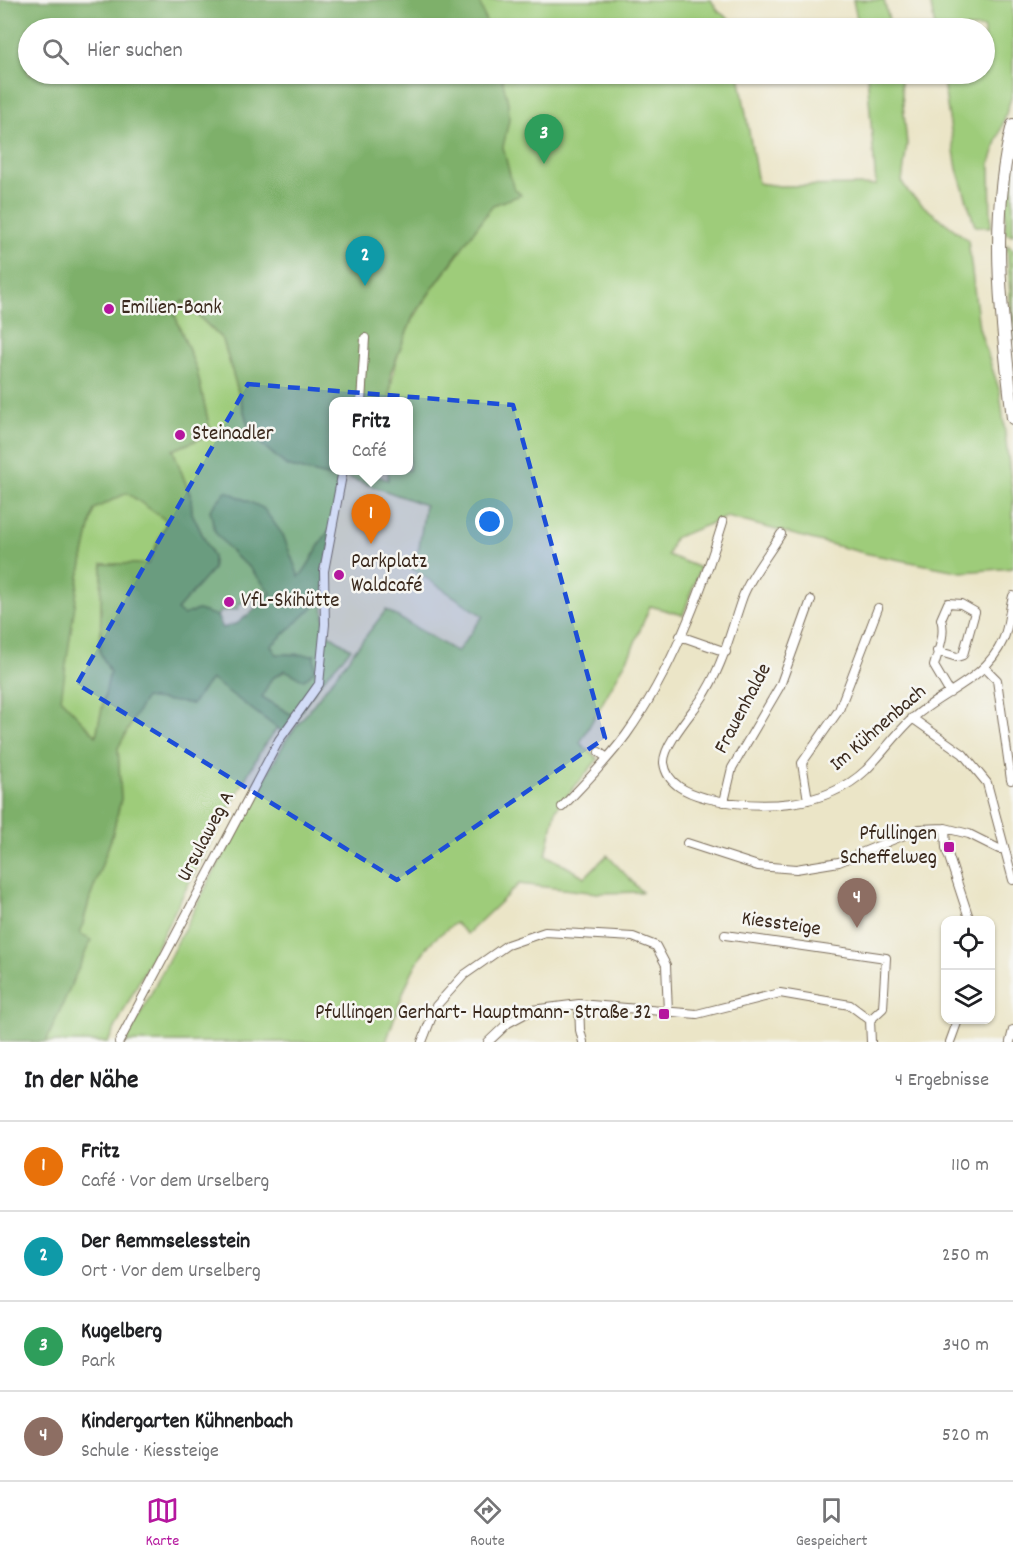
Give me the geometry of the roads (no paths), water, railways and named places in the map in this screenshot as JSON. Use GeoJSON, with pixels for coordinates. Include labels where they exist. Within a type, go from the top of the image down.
{"type":"FeatureCollection","features":[{"type":"Feature","properties":{"kind":"main road"},"geometry":{"type":"LineString","coordinates":[[1013,125],[1002,193],[999,258],[1013,418]]}},
{"type":"Feature","properties":{"kind":"street"},"geometry":{"type":"LineString","coordinates":[[361,397],[365,338]]}},
{"type":"Feature","properties":{"kind":"street","name":"Ursulaweg A"},"geometry":{"type":"LineString","coordinates":[[119,1042],[279,740],[319,684],[324,652],[324,572],[342,475]]}},
{"type":"Feature","properties":{"kind":"street"},"geometry":{"type":"LineString","coordinates":[[562,807],[607,758],[645,706],[680,636],[723,522]]}},
{"type":"Feature","properties":{"kind":"street","name":"Im Kühnenbach"},"geometry":{"type":"LineString","coordinates":[[781,534],[744,594],[726,652],[707,691],[666,750],[664,763],[670,780],[688,793],[724,802],[765,806],[808,800],[833,791],[864,772],[912,718],[985,668],[1004,638],[1013,596]]}},
{"type":"Feature","properties":{"kind":"street","name":"Frauenhalde"},"geometry":{"type":"LineString","coordinates":[[724,802],[732,768],[780,686],[811,600]]}},
{"type":"Feature","properties":{"kind":"street"},"geometry":{"type":"LineString","coordinates":[[937,651],[957,657],[963,655],[975,612],[961,604],[948,603],[941,619],[944,628],[937,651],[934,666],[950,693]]}},
{"type":"Feature","properties":{"kind":"street"},"geometry":{"type":"LineString","coordinates":[[808,800],[802,763],[839,710],[878,608]]}},
{"type":"Feature","properties":{"kind":"street"},"geometry":{"type":"LineString","coordinates":[[680,636],[726,652]]}},
{"type":"Feature","properties":{"kind":"street"},"geometry":{"type":"LineString","coordinates":[[985,668],[996,680],[1011,780]]}},
{"type":"Feature","properties":{"kind":"street"},"geometry":{"type":"LineString","coordinates":[[912,718],[963,754],[987,783],[1013,880]]}},
{"type":"Feature","properties":{"kind":"street"},"geometry":{"type":"LineString","coordinates":[[599,752],[607,758]]}},
{"type":"Feature","properties":{"kind":"street"},"geometry":{"type":"LineString","coordinates":[[687,843],[758,866],[796,869],[839,862],[919,828],[945,828],[969,834],[1003,849]]}},
{"type":"Feature","properties":{"kind":"street"},"geometry":{"type":"LineString","coordinates":[[945,828],[946,848],[967,916]]}},
{"type":"Feature","properties":{"kind":"street"},"geometry":{"type":"LineString","coordinates":[[422,1042],[436,1006],[464,975],[507,945],[545,932],[633,938],[656,945],[666,965],[668,1012]]}},
{"type":"Feature","properties":{"kind":"street","name":"Kiessteige"},"geometry":{"type":"LineString","coordinates":[[725,935],[886,958],[883,1008],[870,1020]]}},
{"type":"Feature","properties":{"kind":"street"},"geometry":{"type":"LineString","coordinates":[[488,1042],[508,1023],[532,1010],[579,1004],[697,1014],[780,993],[850,1005],[870,1020],[871,1042]]}},
{"type":"Feature","properties":{"kind":"street"},"geometry":{"type":"LineString","coordinates":[[579,1004],[580,1030],[584,1042]]}},
{"type":"Feature","properties":{"kind":"street"},"geometry":{"type":"LineString","coordinates":[[950,1042],[957,1024]]}},
{"type":"Feature","properties":{"kind":"street"},"geometry":{"type":"LineString","coordinates":[[1010,1042],[1013,1030]]}},
{"type":"Feature","properties":{"kind":"place","name":"Kugelberg"},"geometry":{"type":"Point","coordinates":[544,164]}},
{"type":"Feature","properties":{"kind":"place","name":"Der Remmselesstein"},"geometry":{"type":"Point","coordinates":[365,286]}},
{"type":"Feature","properties":{"kind":"place","name":"Emilien-Bank"},"geometry":{"type":"Point","coordinates":[109,309]}},
{"type":"Feature","properties":{"kind":"place","name":"Steinadler"},"geometry":{"type":"Point","coordinates":[180,435]}},
{"type":"Feature","properties":{"kind":"place","name":"Fritz"},"geometry":{"type":"Point","coordinates":[371,544]}},
{"type":"Feature","properties":{"kind":"place","name":"Parkplatz Waldcafé"},"geometry":{"type":"Point","coordinates":[339,575]}},
{"type":"Feature","properties":{"kind":"place","name":"VfL-Skihütte"},"geometry":{"type":"Point","coordinates":[229,602]}},
{"type":"Feature","properties":{"kind":"place","name":"Pfullingen Scheffelweg"},"geometry":{"type":"Point","coordinates":[949,847]}},
{"type":"Feature","properties":{"kind":"place","name":"Kindergarten Kühnenbach"},"geometry":{"type":"Point","coordinates":[857,928]}},
{"type":"Feature","properties":{"kind":"place","name":"Pfullingen Gerhart- Hauptmann- Straße 32"},"geometry":{"type":"Point","coordinates":[664,1014]}}]}
